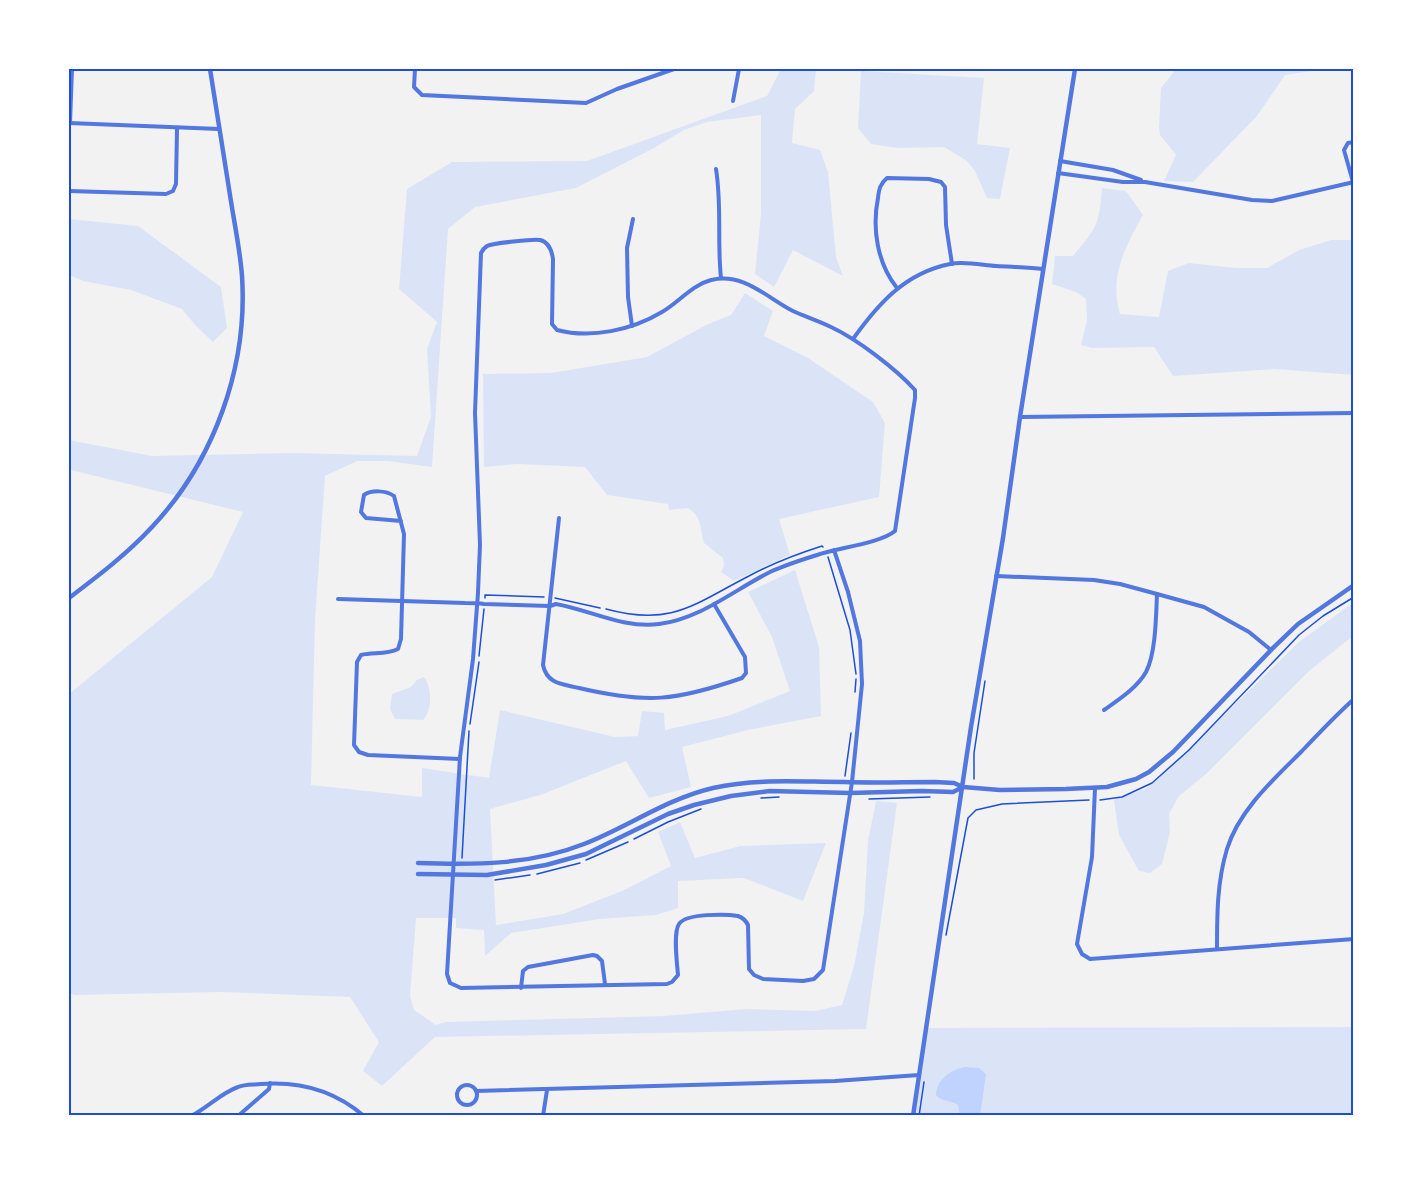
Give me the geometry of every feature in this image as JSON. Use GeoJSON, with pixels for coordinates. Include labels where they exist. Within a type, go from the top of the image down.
{"type":"FeatureCollection","features":[{"type":"Feature","properties":{"kind":"street"},"geometry":{"type":"LineString","coordinates":[[72,69],[70,123],[219,129]]}},
{"type":"Feature","properties":{"kind":"street"},"geometry":{"type":"LineString","coordinates":[[69,598],[137,543],[165,513],[203,456],[229,390],[240,341],[242,276],[210,69]]}},
{"type":"Feature","properties":{"kind":"street"},"geometry":{"type":"LineString","coordinates":[[415,69],[414,87],[422,96],[586,103],[617,89],[674,69]]}},
{"type":"Feature","properties":{"kind":"street"},"geometry":{"type":"LineString","coordinates":[[733,100],[739,69]]}},
{"type":"Feature","properties":{"kind":"street"},"geometry":{"type":"LineString","coordinates":[[913,1116],[1075,69]]}},
{"type":"Feature","properties":{"kind":"street"},"geometry":{"type":"LineString","coordinates":[[69,191],[166,194],[173,190],[176,184],[177,128]]}},
{"type":"Feature","properties":{"kind":"street"},"geometry":{"type":"LineString","coordinates":[[1058,172],[1272,201],[1354,182],[1344,150],[1348,143],[1354,142]]}},
{"type":"Feature","properties":{"kind":"street"},"geometry":{"type":"LineString","coordinates":[[1060,161],[1113,170],[1145,182]]}},
{"type":"Feature","properties":{"kind":"street"},"geometry":{"type":"LineString","coordinates":[[716,169],[720,207],[718,238],[721,278]]}},
{"type":"Feature","properties":{"kind":"street"},"geometry":{"type":"LineString","coordinates":[[897,288],[889,278],[878,246],[874,219],[881,183],[887,178],[929,179],[941,182],[945,188],[946,225],[952,264]]}},
{"type":"Feature","properties":{"kind":"street"},"geometry":{"type":"LineString","coordinates":[[632,326],[628,297],[627,248],[633,219]]}},
{"type":"Feature","properties":{"kind":"street"},"geometry":{"type":"LineString","coordinates":[[338,599],[403,600],[477,603],[550,606],[561,605],[620,621],[649,625],[681,619],[787,565],[834,549],[876,540],[895,531],[915,398],[915,390],[905,379],[853,339],[833,327],[795,312],[751,284],[721,278],[698,286],[662,312],[632,326],[604,332],[556,330],[552,324],[552,251],[540,240],[485,246],[481,253],[475,413],[480,545],[477,603],[473,659],[460,759],[447,974],[450,982],[461,988],[667,984],[678,975],[676,929],[681,920],[690,916],[740,916],[746,921],[749,931],[749,969],[754,975],[763,979],[803,981],[814,979],[823,970],[861,711],[860,641],[834,549]]}},
{"type":"Feature","properties":{"kind":"street"},"geometry":{"type":"LineString","coordinates":[[853,339],[868,317],[897,288],[919,275],[952,264],[1043,269]]}},
{"type":"Feature","properties":{"kind":"street"},"geometry":{"type":"LineString","coordinates":[[1020,417],[1354,412]]}},
{"type":"Feature","properties":{"kind":"street"},"geometry":{"type":"LineString","coordinates":[[401,520],[366,518],[361,512],[364,495],[367,492],[390,492],[393,496],[401,520],[404,534],[403,600],[401,639],[398,649],[391,653],[361,655],[357,662],[354,745],[359,752],[368,755],[460,759]]}},
{"type":"Feature","properties":{"kind":"street"},"geometry":{"type":"LineString","coordinates":[[560,518],[543,665],[545,674],[552,681],[613,696],[644,699],[672,698],[704,691],[742,678],[746,673],[745,657],[714,604]]}},
{"type":"Feature","properties":{"kind":"street"},"geometry":{"type":"LineString","coordinates":[[996,576],[1094,580],[1157,594],[1204,607],[1248,632],[1271,650]]}},
{"type":"Feature","properties":{"kind":"street"},"geometry":{"type":"LineString","coordinates":[[418,863],[513,862],[568,849],[585,844],[664,805],[712,788],[764,780],[935,782],[954,783],[963,787],[1022,791],[1095,788],[1121,784],[1136,779],[1161,763],[1271,650],[1314,612],[1354,585]]}},
{"type":"Feature","properties":{"kind":"street"},"geometry":{"type":"LineString","coordinates":[[1104,711],[1130,690],[1146,672],[1152,652],[1157,594]]}},
{"type":"Feature","properties":{"kind":"street"},"geometry":{"type":"LineString","coordinates":[[1217,949],[1217,908],[1221,872],[1228,846],[1243,816],[1274,778],[1354,699]]}},
{"type":"Feature","properties":{"kind":"street"},"geometry":{"type":"LineString","coordinates":[[418,874],[507,873],[575,858],[670,814],[718,798],[770,791],[953,792],[963,787]]}},
{"type":"Feature","properties":{"kind":"street"},"geometry":{"type":"LineString","coordinates":[[1095,788],[1092,857],[1077,944],[1082,954],[1090,960],[1354,939]]}},
{"type":"Feature","properties":{"kind":"street"},"geometry":{"type":"LineString","coordinates":[[521,988],[523,971],[528,967],[592,955],[597,956],[602,962],[605,984]]}},
{"type":"Feature","properties":{"kind":"street"},"geometry":{"type":"LineString","coordinates":[[476,1091],[835,1081],[919,1075]]}},
{"type":"Feature","properties":{"kind":"street"},"geometry":{"type":"LineString","coordinates":[[238,1116],[269,1089],[270,1083]]}},
{"type":"Feature","properties":{"kind":"street"},"geometry":{"type":"LineString","coordinates":[[191,1116],[237,1087],[270,1083],[294,1083],[314,1088],[355,1108],[364,1116]]}},
{"type":"Feature","properties":{"kind":"street"},"geometry":{"type":"LineString","coordinates":[[470,1084],[476,1091],[475,1101],[468,1105],[464,1105],[458,1099],[457,1092],[462,1085],[470,1084]]}},
{"type":"Feature","properties":{"kind":"street"},"geometry":{"type":"LineString","coordinates":[[543,1116],[547,1090]]}},
{"type":"Feature","properties":{"kind":"path"},"geometry":{"type":"LineString","coordinates":[[828,558],[851,637],[856,677],[855,698]]}},
{"type":"Feature","properties":{"kind":"path"},"geometry":{"type":"LineString","coordinates":[[606,609],[638,616],[666,615],[698,604],[737,582]]}},
{"type":"Feature","properties":{"kind":"path"},"geometry":{"type":"LineString","coordinates":[[485,595],[545,597]]}},
{"type":"Feature","properties":{"kind":"path"},"geometry":{"type":"LineString","coordinates":[[1100,800],[1122,797],[1152,783],[1189,750],[1299,635],[1323,616],[1354,597]]}},
{"type":"Feature","properties":{"kind":"path"},"geometry":{"type":"LineString","coordinates":[[558,598],[600,608]]}},
{"type":"Feature","properties":{"kind":"path"},"geometry":{"type":"LineString","coordinates":[[479,656],[484,610]]}},
{"type":"Feature","properties":{"kind":"path"},"geometry":{"type":"LineString","coordinates":[[471,724],[478,662]]}},
{"type":"Feature","properties":{"kind":"path"},"geometry":{"type":"LineString","coordinates":[[974,778],[974,753],[986,675]]}},
{"type":"Feature","properties":{"kind":"path"},"geometry":{"type":"LineString","coordinates":[[462,859],[470,731]]}},
{"type":"Feature","properties":{"kind":"path"},"geometry":{"type":"LineString","coordinates":[[845,777],[852,732]]}},
{"type":"Feature","properties":{"kind":"path"},"geometry":{"type":"LineString","coordinates":[[761,798],[779,797]]}},
{"type":"Feature","properties":{"kind":"path"},"geometry":{"type":"LineString","coordinates":[[863,798],[932,797]]}},
{"type":"Feature","properties":{"kind":"path"},"geometry":{"type":"LineString","coordinates":[[946,935],[968,818],[976,810],[1002,804],[1090,800]]}},
{"type":"Feature","properties":{"kind":"path"},"geometry":{"type":"LineString","coordinates":[[634,839],[668,822],[703,809]]}},
{"type":"Feature","properties":{"kind":"path"},"geometry":{"type":"LineString","coordinates":[[586,860],[628,842]]}},
{"type":"Feature","properties":{"kind":"path"},"geometry":{"type":"LineString","coordinates":[[537,874],[580,862]]}},
{"type":"Feature","properties":{"kind":"path"},"geometry":{"type":"LineString","coordinates":[[919,1116],[925,1078]]}},
{"type":"Feature","properties":{"kind":"shaded area"},"geometry":{"type":"Polygon","coordinates":[[[781,69],[816,69],[814,91],[795,109],[792,143],[820,150],[828,172],[836,257],[843,276],[793,250],[774,287],[755,274],[761,214],[761,115],[707,122],[684,130],[576,188],[475,207],[448,229],[432,467],[388,461],[357,461],[325,476],[315,620],[311,785],[422,797],[422,768],[489,778],[500,710],[615,737],[638,736],[642,711],[664,713],[665,730],[728,716],[790,691],[772,637],[748,592],[795,570],[819,647],[821,716],[748,730],[682,747],[691,787],[649,798],[626,761],[543,794],[490,809],[496,925],[563,914],[622,891],[671,866],[658,832],[680,822],[695,858],[740,846],[826,843],[803,901],[744,878],[678,881],[678,908],[656,915],[600,919],[511,933],[485,956],[484,930],[456,928],[456,918],[416,918],[410,996],[414,1010],[436,1025],[446,1022],[664,1016],[746,1009],[815,1011],[842,1005],[854,966],[864,913],[868,841],[876,801],[897,803],[866,1029],[435,1037],[382,1086],[363,1071],[379,1042],[350,997],[221,992],[74,995],[69,992],[69,694],[212,577],[243,512],[71,470],[69,472],[69,440],[152,456],[295,453],[417,456],[431,417],[427,349],[437,322],[399,289],[407,189],[452,162],[587,161],[767,96],[781,69]]]}},
{"type":"Feature","properties":{"kind":"shaded area"},"geometry":{"type":"Polygon","coordinates":[[[1176,69],[1324,69],[1285,75],[1257,116],[1193,182],[1164,181],[1176,155],[1160,135],[1161,88],[1176,69]]]}},
{"type":"Feature","properties":{"kind":"shaded area"},"geometry":{"type":"Polygon","coordinates":[[[861,71],[984,78],[977,144],[1010,148],[1000,199],[987,198],[975,171],[967,161],[944,147],[897,148],[871,144],[858,128],[861,71]]]}},
{"type":"Feature","properties":{"kind":"shaded area"},"geometry":{"type":"Polygon","coordinates":[[[1102,188],[1126,191],[1143,215],[1125,251],[1118,275],[1116,287],[1120,314],[1159,317],[1168,271],[1189,263],[1236,268],[1267,268],[1299,250],[1331,240],[1354,240],[1354,375],[1274,369],[1173,376],[1154,347],[1092,348],[1081,345],[1087,320],[1086,299],[1076,292],[1052,284],[1055,256],[1073,256],[1092,232],[1100,211],[1102,188]]]}},
{"type":"Feature","properties":{"kind":"shaded area"},"geometry":{"type":"Polygon","coordinates":[[[69,219],[138,226],[221,287],[227,328],[213,342],[182,309],[131,290],[83,281],[69,275],[69,219]]]}},
{"type":"Feature","properties":{"kind":"shaded area"},"geometry":{"type":"Polygon","coordinates":[[[745,293],[773,311],[764,336],[808,358],[873,402],[885,423],[879,497],[779,519],[790,555],[734,581],[721,572],[724,566],[723,558],[704,543],[698,519],[688,508],[669,510],[668,504],[607,495],[585,467],[517,464],[484,467],[483,374],[551,373],[647,357],[708,324],[731,315],[745,293]]]}},
{"type":"Feature","properties":{"kind":"shaded area"},"geometry":{"type":"Polygon","coordinates":[[[1354,602],[1354,635],[1309,671],[1206,774],[1179,796],[1169,814],[1170,832],[1162,864],[1150,873],[1139,871],[1119,835],[1114,800],[1145,789],[1159,778],[1299,642],[1354,602]]]}},
{"type":"Feature","properties":{"kind":"shaded area"},"geometry":{"type":"Polygon","coordinates":[[[424,677],[429,687],[430,698],[426,716],[423,720],[395,719],[390,709],[392,694],[411,687],[417,680],[424,677]]]}},
{"type":"Feature","properties":{"kind":"shaded area"},"geometry":{"type":"Polygon","coordinates":[[[1354,1027],[1354,1116],[912,1116],[927,1028],[1354,1027]]]}},
{"type":"Feature","properties":{"kind":"water"},"geometry":{"type":"Polygon","coordinates":[[[965,1067],[979,1068],[986,1074],[980,1116],[960,1116],[958,1105],[936,1095],[939,1084],[945,1076],[965,1067]]]}}]}
